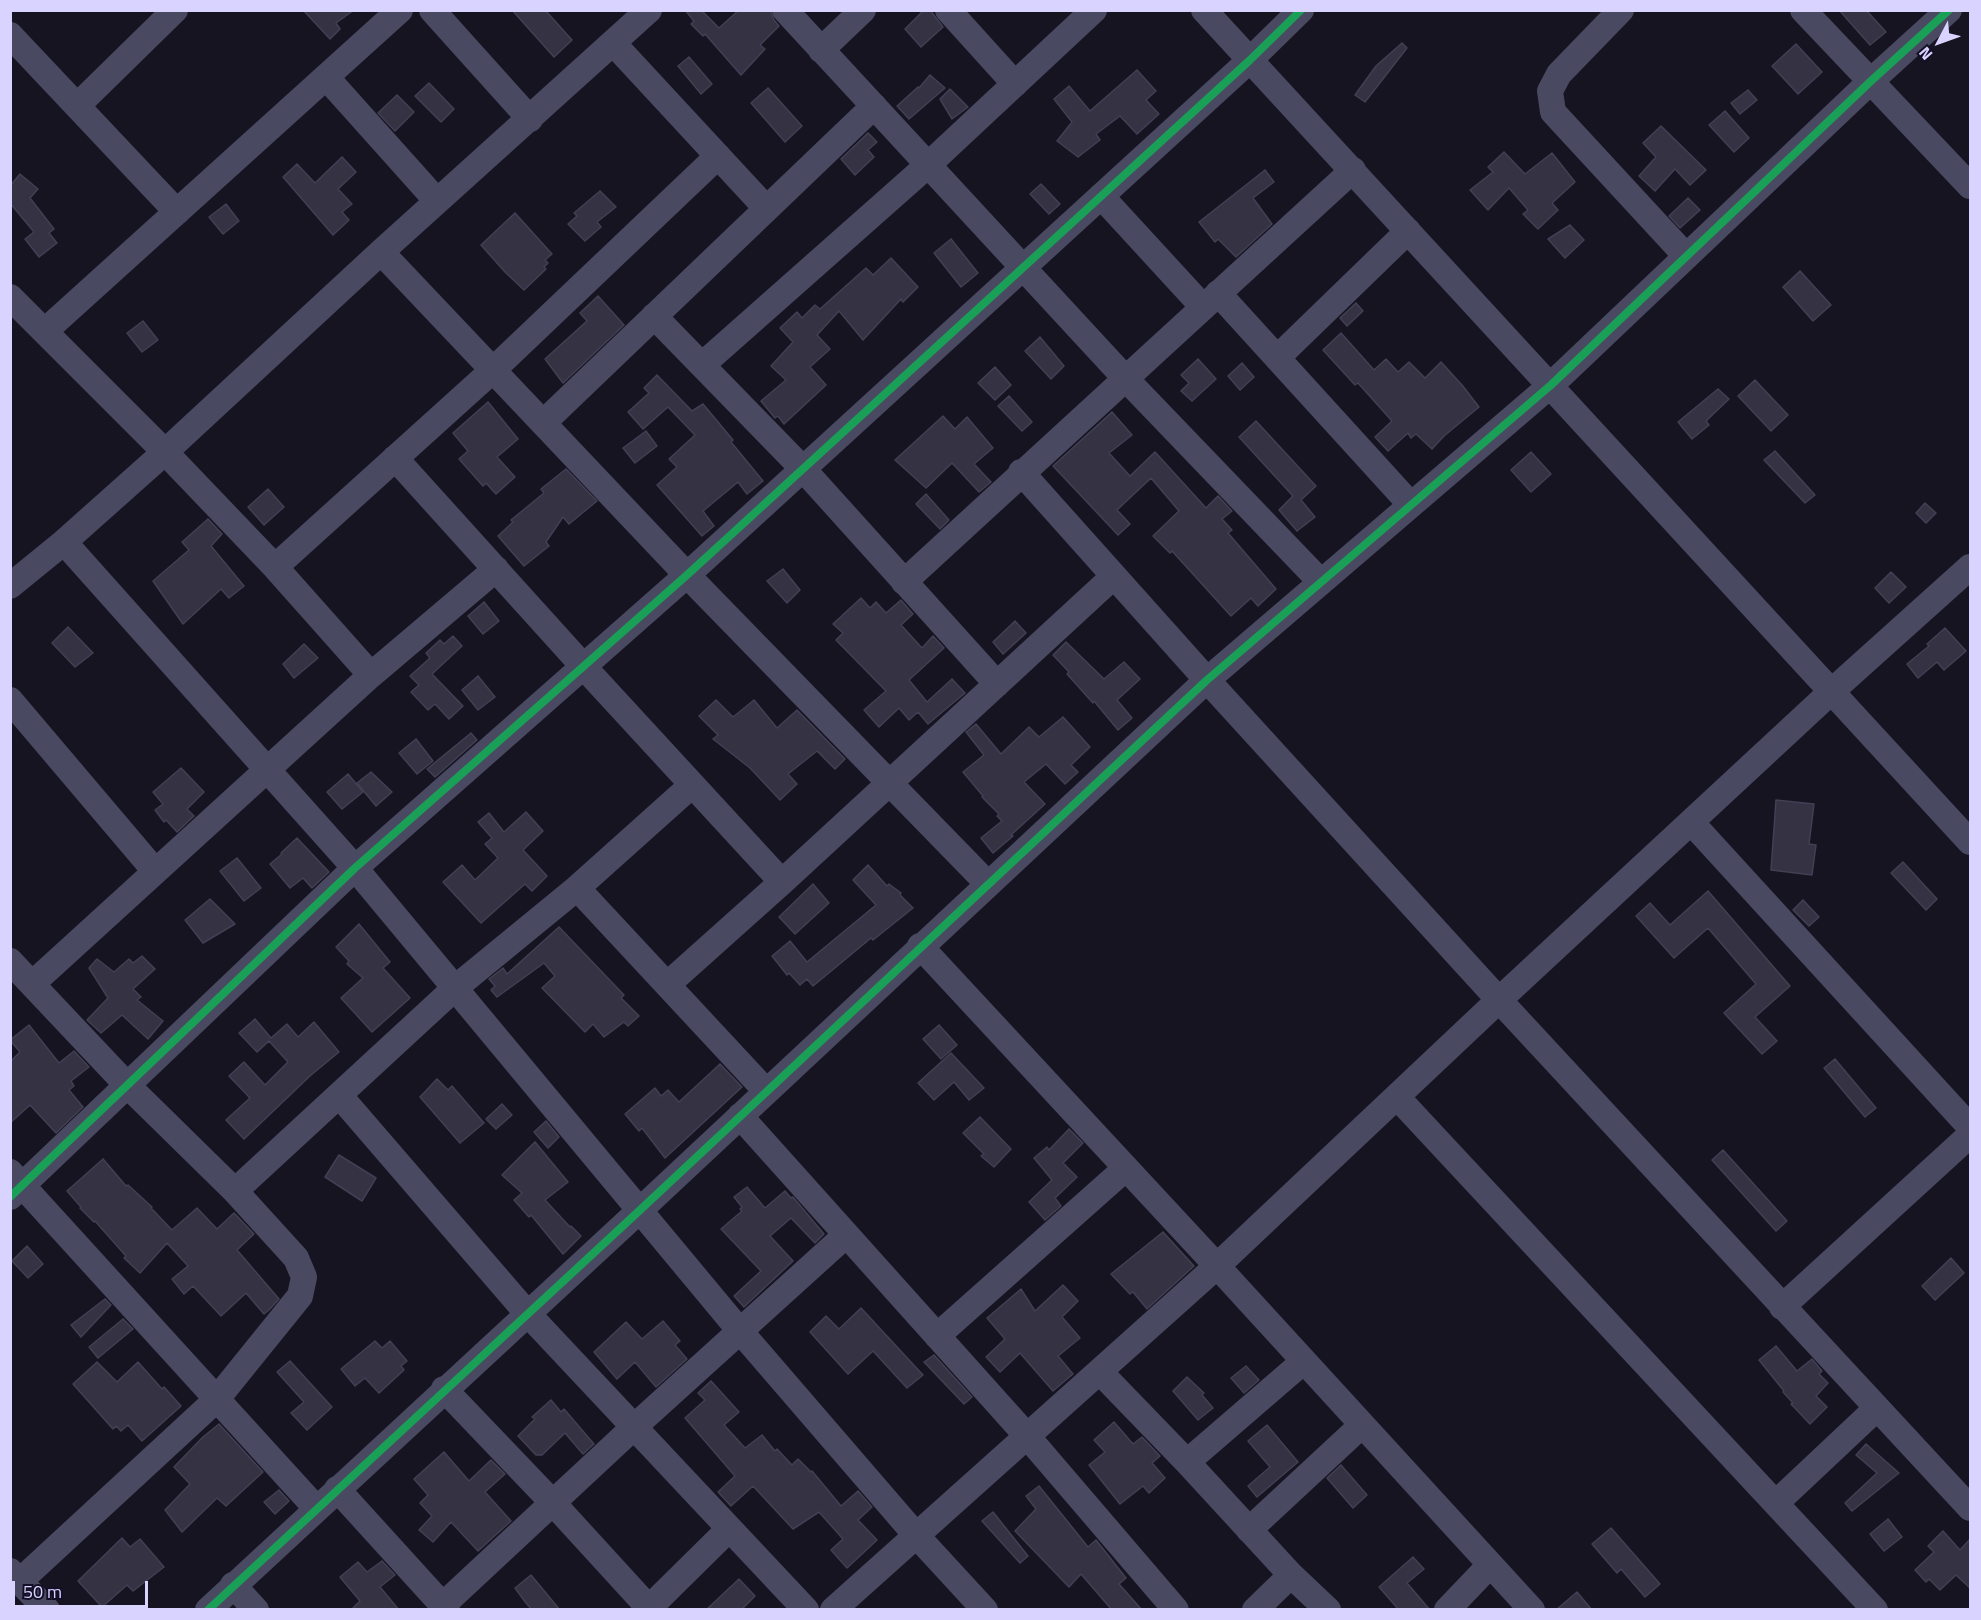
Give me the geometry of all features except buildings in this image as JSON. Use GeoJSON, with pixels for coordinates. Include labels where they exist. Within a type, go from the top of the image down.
{"type":"FeatureCollection","features":[{"type":"Feature","properties":{"kind":"street"},"geometry":{"type":"LineString","coordinates":[[77,106],[175,10]]}},
{"type":"Feature","properties":{"kind":"street"},"geometry":{"type":"LineString","coordinates":[[45,331],[400,10]]}},
{"type":"Feature","properties":{"kind":"street"},"geometry":{"type":"LineString","coordinates":[[432,10],[530,119]]}},
{"type":"Feature","properties":{"kind":"street"},"geometry":{"type":"LineString","coordinates":[[785,10],[1125,378],[1322,582]]}},
{"type":"Feature","properties":{"kind":"street"},"geometry":{"type":"LineString","coordinates":[[821,50],[863,10]]}},
{"type":"Feature","properties":{"kind":"street"},"geometry":{"type":"LineString","coordinates":[[948,10],[1015,84]]}},
{"type":"Feature","properties":{"kind":"street"},"geometry":{"type":"LineString","coordinates":[[702,365],[928,165],[1094,10]]}},
{"type":"Feature","properties":{"kind":"street"},"geometry":{"type":"LineString","coordinates":[[1204,10],[1971,842]]}},
{"type":"Feature","properties":{"kind":"street"},"geometry":{"type":"LineString","coordinates":[[316,1508],[15,1185],[127,1085],[355,868],[803,469],[1250,60],[1301,10]]}},
{"type":"Feature","properties":{"kind":"street"},"geometry":{"type":"LineString","coordinates":[[1621,10],[1559,74],[1550,91],[1553,112],[1686,256]]}},
{"type":"Feature","properties":{"kind":"street"},"geometry":{"type":"LineString","coordinates":[[1803,10],[1971,186]]}},
{"type":"Feature","properties":{"kind":"street"},"geometry":{"type":"LineString","coordinates":[[208,1610],[1207,680],[1551,385],[1871,81],[1949,10]]}},
{"type":"Feature","properties":{"kind":"street"},"geometry":{"type":"LineString","coordinates":[[10,586],[64,542],[165,452],[381,252],[614,44],[647,11]]}},
{"type":"Feature","properties":{"kind":"street"},"geometry":{"type":"LineString","coordinates":[[10,35],[177,212]]}},
{"type":"Feature","properties":{"kind":"street"},"geometry":{"type":"LineString","coordinates":[[614,44],[766,208]]}},
{"type":"Feature","properties":{"kind":"street"},"geometry":{"type":"LineString","coordinates":[[326,77],[438,201]]}},
{"type":"Feature","properties":{"kind":"street"},"geometry":{"type":"LineString","coordinates":[[543,423],[874,106]]}},
{"type":"Feature","properties":{"kind":"street"},"geometry":{"type":"LineString","coordinates":[[275,567],[493,370],[717,156]]}},
{"type":"Feature","properties":{"kind":"street"},"geometry":{"type":"LineString","coordinates":[[904,582],[1021,472],[1353,171]]}},
{"type":"Feature","properties":{"kind":"street"},"geometry":{"type":"LineString","coordinates":[[1101,196],[1210,300],[1277,358],[1411,505]]}},
{"type":"Feature","properties":{"kind":"street"},"geometry":{"type":"LineString","coordinates":[[1277,358],[1408,231]]}},
{"type":"Feature","properties":{"kind":"street"},"geometry":{"type":"LineString","coordinates":[[381,252],[687,574],[988,884]]}},
{"type":"Feature","properties":{"kind":"street"},"geometry":{"type":"LineString","coordinates":[[10,297],[165,452],[275,567],[371,675]]}},
{"type":"Feature","properties":{"kind":"street"},"geometry":{"type":"LineString","coordinates":[[654,316],[803,469],[998,684]]}},
{"type":"Feature","properties":{"kind":"street"},"geometry":{"type":"LineString","coordinates":[[396,458],[782,882]]}},
{"type":"Feature","properties":{"kind":"street"},"geometry":{"type":"LineString","coordinates":[[1021,472],[1499,1000],[1971,1508]]}},
{"type":"Feature","properties":{"kind":"street"},"geometry":{"type":"LineString","coordinates":[[64,542],[355,868],[740,1331],[915,1534],[985,1610]]}},
{"type":"Feature","properties":{"kind":"street"},"geometry":{"type":"LineString","coordinates":[[832,1610],[1217,1266],[1832,691],[1971,567]]}},
{"type":"Feature","properties":{"kind":"street"},"geometry":{"type":"LineString","coordinates":[[32,984],[371,675],[496,570]]}},
{"type":"Feature","properties":{"kind":"street"},"geometry":{"type":"LineString","coordinates":[[668,984],[1114,576]]}},
{"type":"Feature","properties":{"kind":"street"},"geometry":{"type":"LineString","coordinates":[[10,699],[155,871]]}},
{"type":"Feature","properties":{"kind":"street"},"geometry":{"type":"LineString","coordinates":[[235,1191],[455,988],[577,888],[692,785]]}},
{"type":"Feature","properties":{"kind":"street"},"geometry":{"type":"LineString","coordinates":[[1691,822],[1971,1127]]}},
{"type":"Feature","properties":{"kind":"street"},"geometry":{"type":"LineString","coordinates":[[577,888],[766,1091]]}},
{"type":"Feature","properties":{"kind":"street"},"geometry":{"type":"LineString","coordinates":[[920,946],[1532,1610]]}},
{"type":"Feature","properties":{"kind":"street"},"geometry":{"type":"LineString","coordinates":[[10,962],[127,1085],[235,1191],[296,1258],[304,1277],[300,1296],[216,1400],[16,1576],[47,1610]]}},
{"type":"Feature","properties":{"kind":"street"},"geometry":{"type":"LineString","coordinates":[[339,1095],[527,1313],[806,1610]]}},
{"type":"Feature","properties":{"kind":"street"},"geometry":{"type":"LineString","coordinates":[[1397,1097],[1871,1608]]}},
{"type":"Feature","properties":{"kind":"street"},"geometry":{"type":"LineString","coordinates":[[740,1116],[1027,1436],[1176,1610]]}},
{"type":"Feature","properties":{"kind":"street"},"geometry":{"type":"LineString","coordinates":[[1782,1307],[1971,1135]]}},
{"type":"Feature","properties":{"kind":"street"},"geometry":{"type":"LineString","coordinates":[[937,1336],[1126,1168]]}},
{"type":"Feature","properties":{"kind":"street"},"geometry":{"type":"LineString","coordinates":[[336,1489],[445,1607],[634,1427],[846,1235]]}},
{"type":"Feature","properties":{"kind":"street"},"geometry":{"type":"LineString","coordinates":[[1187,1462],[1304,1361]]}},
{"type":"Feature","properties":{"kind":"street"},"geometry":{"type":"LineString","coordinates":[[1100,1372],[1291,1575],[1328,1610]]}},
{"type":"Feature","properties":{"kind":"street"},"geometry":{"type":"LineString","coordinates":[[444,1389],[553,1503],[648,1609],[729,1529]]}},
{"type":"Feature","properties":{"kind":"street"},"geometry":{"type":"LineString","coordinates":[[1776,1503],[1877,1408]]}},
{"type":"Feature","properties":{"kind":"street"},"geometry":{"type":"LineString","coordinates":[[1249,1530],[1362,1425]]}},
{"type":"Feature","properties":{"kind":"street"},"geometry":{"type":"LineString","coordinates":[[1447,1610],[1491,1565]]}},
{"type":"Feature","properties":{"kind":"street"},"geometry":{"type":"LineString","coordinates":[[1255,1610],[1291,1575]]}},
{"type":"Feature","properties":{"kind":"street"},"geometry":{"type":"LineString","coordinates":[[233,1586],[256,1610]]}},
{"type":"Feature","properties":{"kind":"cycle path"},"geometry":{"type":"LineString","coordinates":[[10,1197],[355,868],[687,575],[1250,60],[1301,10]]}},
{"type":"Feature","properties":{"kind":"cycle path"},"geometry":{"type":"LineString","coordinates":[[208,1610],[1207,680],[1551,385],[1871,81],[1949,10]]}}]}
